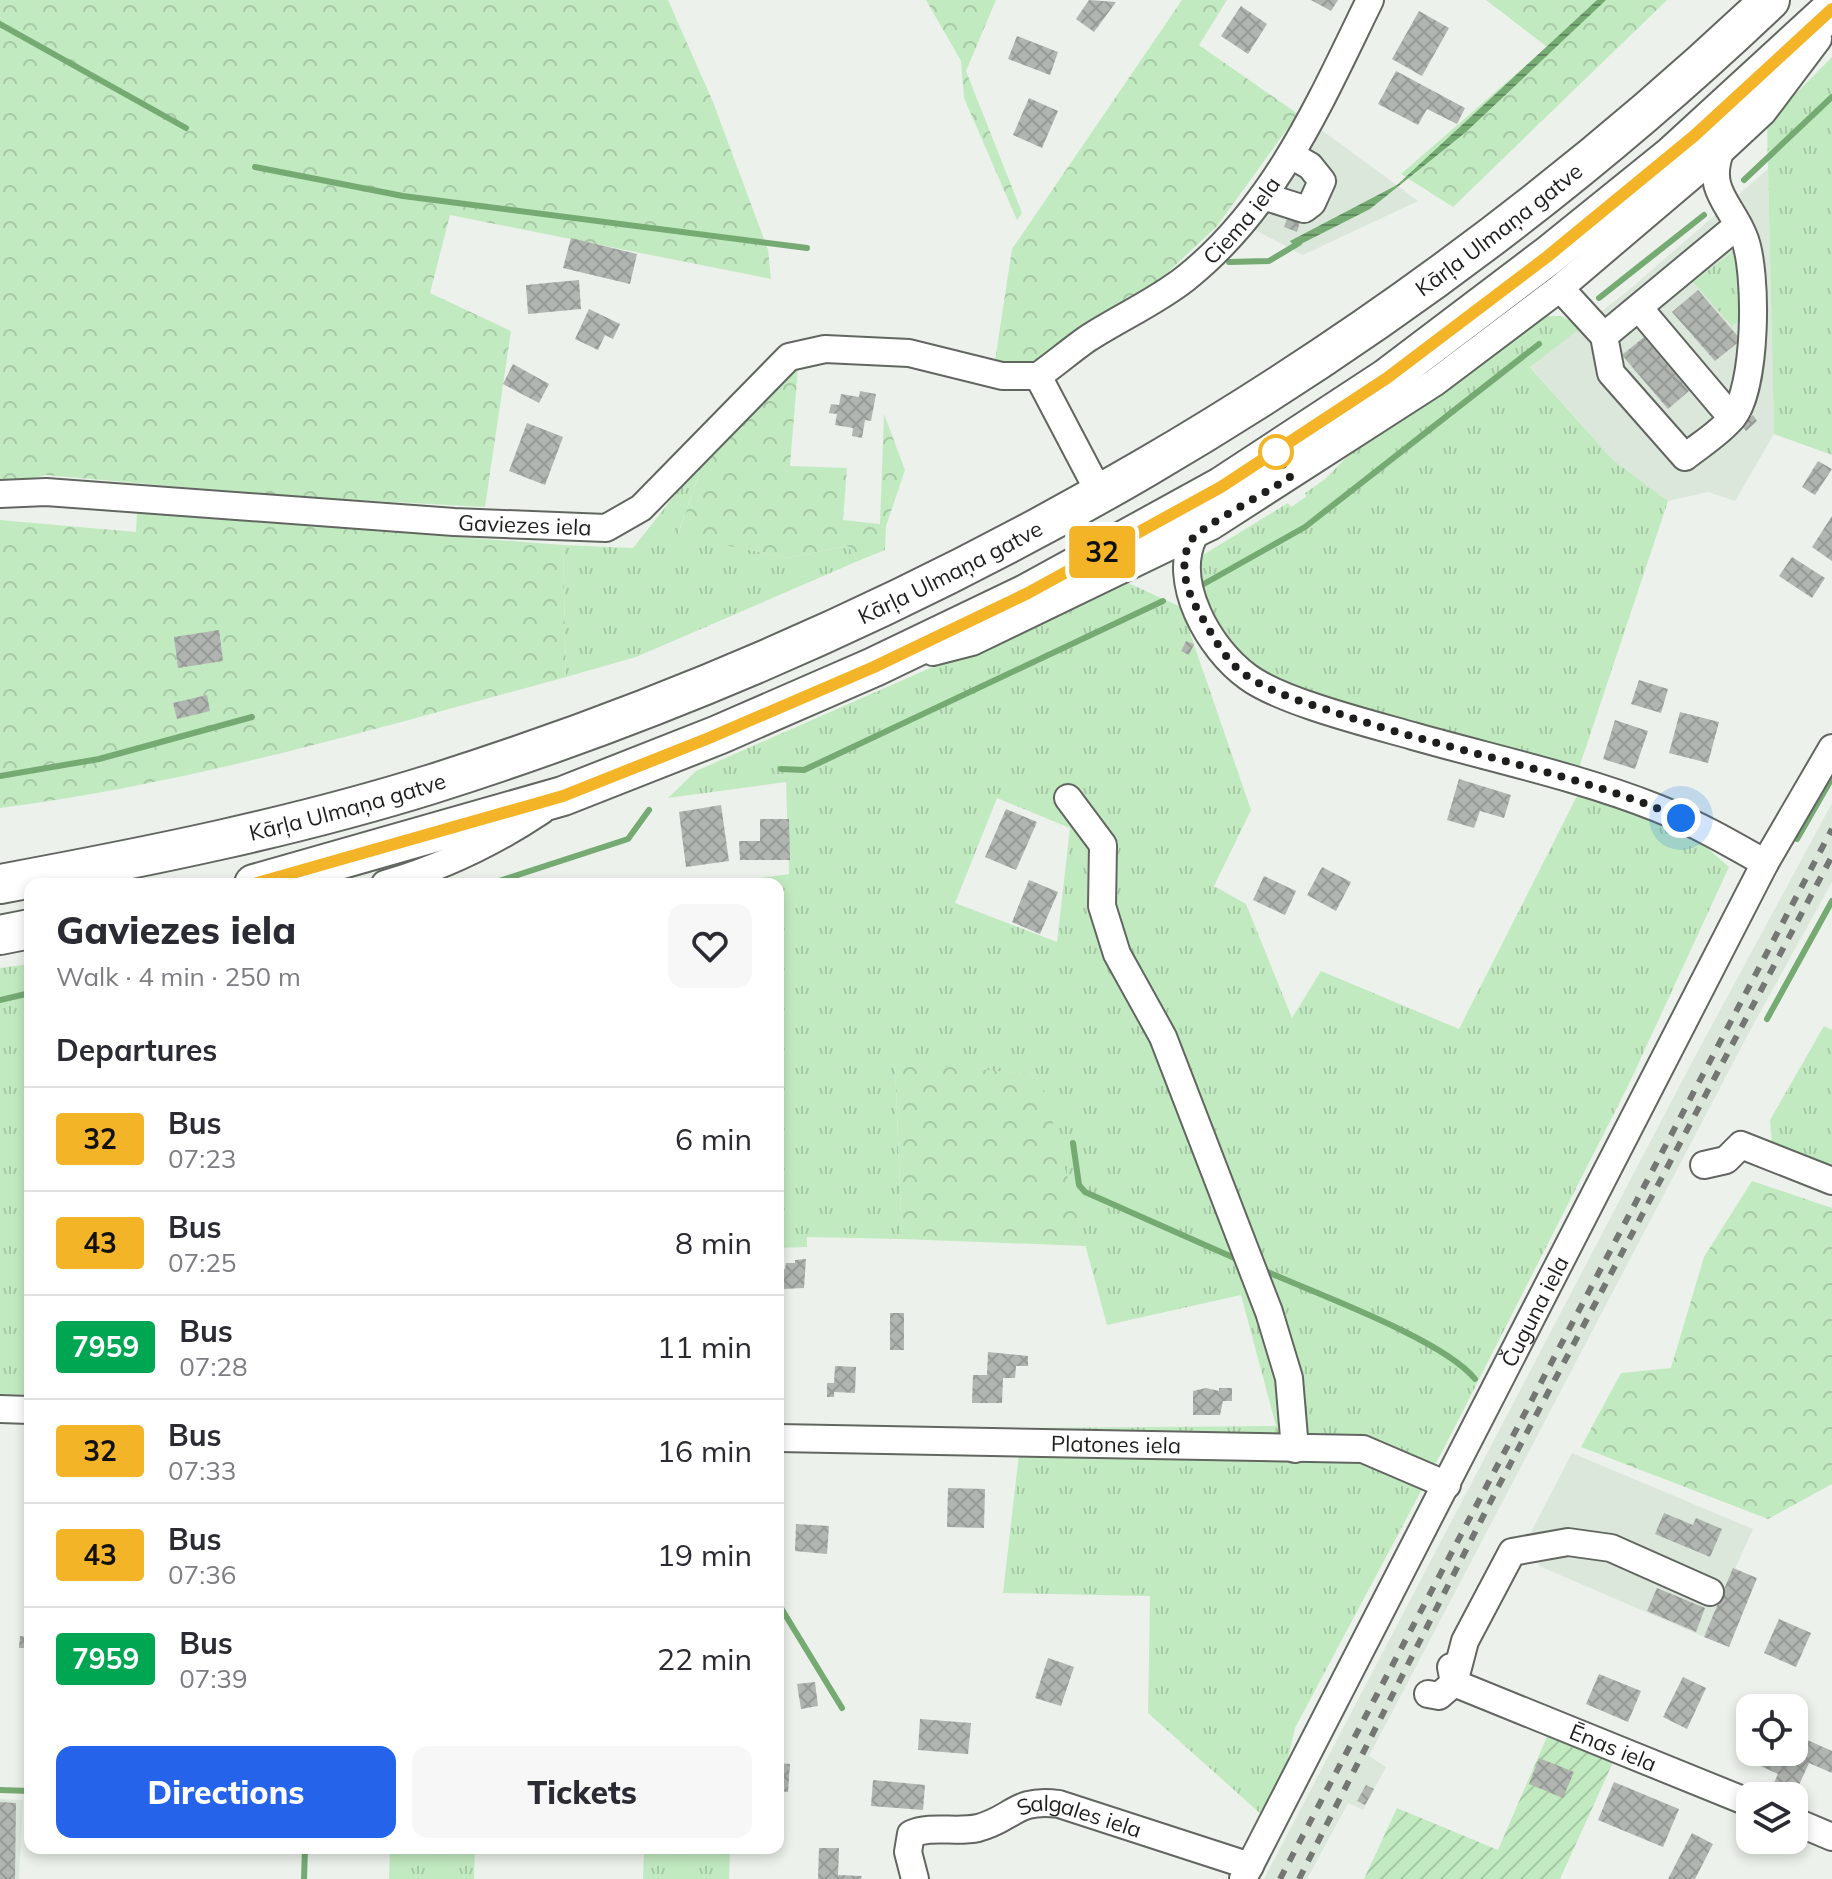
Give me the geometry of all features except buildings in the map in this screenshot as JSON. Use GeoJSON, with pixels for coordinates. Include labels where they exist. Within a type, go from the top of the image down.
{"type":"FeatureCollection","features":[{"type":"Feature","properties":{"kind":"highway","name":"Kārļa Ulmaņa gatve"},"geometry":{"type":"LineString","coordinates":[[33,878],[148,857],[275,828],[429,785],[707,687],[892,602],[1174,453],[1447,271],[1707,60],[1770,0]]}},
{"type":"Feature","properties":{"kind":"highway"},"geometry":{"type":"LineString","coordinates":[[275,878],[563,796],[874,667],[1028,593],[1221,487],[1374,387],[1548,256],[1673,155],[1832,9]]}},
{"type":"Feature","properties":{"kind":"highway","name":"Kārļa Ulmaņa gatve"},"geometry":{"type":"LineString","coordinates":[[0,884],[24,880]]}},
{"type":"Feature","properties":{"kind":"highway"},"geometry":{"type":"LineString","coordinates":[[0,935],[24,930]]}},
{"type":"Feature","properties":{"kind":"street","name":"Ciema iela"},"geometry":{"type":"LineString","coordinates":[[1038,376],[1087,339],[1184,280],[1220,248],[1263,196],[1316,114],[1370,0]]}},
{"type":"Feature","properties":{"kind":"street"},"geometry":{"type":"LineString","coordinates":[[874,667],[972,642],[1194,536],[1434,383],[1560,288],[1720,152],[1763,112],[1832,21]]}},
{"type":"Feature","properties":{"kind":"street"},"geometry":{"type":"LineString","coordinates":[[1560,288],[1604,336],[1611,373],[1685,457],[1732,418],[1748,384],[1752,339],[1748,250],[1716,186],[1714,175],[1720,152]]}},
{"type":"Feature","properties":{"kind":"street"},"geometry":{"type":"LineString","coordinates":[[1263,196],[1292,208],[1304,209],[1312,203],[1320,188],[1319,175],[1291,155]]}},
{"type":"Feature","properties":{"kind":"street"},"geometry":{"type":"LineString","coordinates":[[1604,336],[1738,225]]}},
{"type":"Feature","properties":{"kind":"street"},"geometry":{"type":"LineString","coordinates":[[1639,308],[1732,418]]}},
{"type":"Feature","properties":{"kind":"street","name":"Gaviezes iela"},"geometry":{"type":"LineString","coordinates":[[0,494],[46,492],[454,522],[606,528],[641,508],[789,357],[825,349],[909,353],[1002,376],[1038,376]]}},
{"type":"Feature","properties":{"kind":"street"},"geometry":{"type":"LineString","coordinates":[[1038,376],[1100,494]]}},
{"type":"Feature","properties":{"kind":"street"},"geometry":{"type":"LineString","coordinates":[[1194,536],[1186,553],[1185,581],[1190,597],[1222,651],[1249,678],[1279,693],[1367,723],[1656,807],[1707,829],[1765,863]]}},
{"type":"Feature","properties":{"kind":"street","name":"Čuguna iela"},"geometry":{"type":"LineString","coordinates":[[1246,1873],[1765,863],[1832,748]]}},
{"type":"Feature","properties":{"kind":"street"},"geometry":{"type":"LineString","coordinates":[[417,878],[509,832],[563,796]]}},
{"type":"Feature","properties":{"kind":"street"},"geometry":{"type":"LineString","coordinates":[[1068,798],[1103,845],[1102,906],[1117,954],[1163,1037],[1269,1312],[1289,1378],[1295,1449]]}},
{"type":"Feature","properties":{"kind":"street"},"geometry":{"type":"LineString","coordinates":[[0,944],[24,947]]}},
{"type":"Feature","properties":{"kind":"street"},"geometry":{"type":"LineString","coordinates":[[1704,1165],[1726,1160],[1741,1145],[1758,1155],[1832,1181]]}},
{"type":"Feature","properties":{"kind":"street"},"geometry":{"type":"LineString","coordinates":[[0,1409],[24,1410]]}},
{"type":"Feature","properties":{"kind":"street","name":"Platones iela"},"geometry":{"type":"LineString","coordinates":[[784,1438],[1363,1449],[1447,1485]]}},
{"type":"Feature","properties":{"kind":"street"},"geometry":{"type":"LineString","coordinates":[[1465,1688],[1465,1641],[1512,1552],[1568,1542],[1611,1548],[1710,1592]]}},
{"type":"Feature","properties":{"kind":"street"},"geometry":{"type":"LineString","coordinates":[[1448,1654],[1465,1688]]}},
{"type":"Feature","properties":{"kind":"street"},"geometry":{"type":"LineString","coordinates":[[1428,1694],[1439,1696],[1465,1688]]}},
{"type":"Feature","properties":{"kind":"street","name":"Ēnas iela"},"geometry":{"type":"LineString","coordinates":[[1465,1688],[1736,1797]]}},
{"type":"Feature","properties":{"kind":"street","name":"Salgales iela"},"geometry":{"type":"LineString","coordinates":[[915,1879],[908,1852],[911,1834],[924,1829],[982,1827],[1022,1805],[1040,1802],[1059,1804],[1246,1873]]}},
{"type":"Feature","properties":{"kind":"street"},"geometry":{"type":"LineString","coordinates":[[1808,1827],[1832,1837]]}},
{"type":"Feature","properties":{"kind":"shaded area"},"geometry":{"type":"Polygon","coordinates":[[[1597,0],[1606,0],[1466,132],[1370,209],[1295,247],[1290,241],[1397,185],[1597,0]]]}},
{"type":"Feature","properties":{"kind":"shaded area"},"geometry":{"type":"Polygon","coordinates":[[[1319,128],[1418,201],[1303,255],[1251,228],[1319,128]]]}},
{"type":"Feature","properties":{"kind":"shaded area"},"geometry":{"type":"Polygon","coordinates":[[[1768,169],[1774,434],[1735,501],[1708,492],[1668,501],[1613,460],[1530,366],[1629,290],[1768,169]]]}},
{"type":"Feature","properties":{"kind":"shaded area"},"geometry":{"type":"Polygon","coordinates":[[[1832,803],[1832,882],[1753,1025],[1369,1756],[1386,1767],[1363,1810],[1348,1803],[1307,1879],[1264,1879],[1691,1064],[1832,803]]]}},
{"type":"Feature","properties":{"kind":"shaded area"},"geometry":{"type":"Polygon","coordinates":[[[1572,1453],[1753,1529],[1704,1637],[1539,1566],[1531,1532],[1572,1453]]]}},
{"type":"Feature","properties":{"kind":"shaded area"},"geometry":{"type":"Polygon","coordinates":[[[0,1799],[23,1800],[19,1879],[0,1879],[0,1799]]]}},
{"type":"Feature","properties":{"kind":"green space"},"geometry":{"type":"Polygon","coordinates":[[[0,0],[668,0],[713,102],[768,250],[771,279],[450,215],[430,293],[511,331],[485,507],[284,496],[46,475],[0,486],[0,0]]]}},
{"type":"Feature","properties":{"kind":"green space"},"geometry":{"type":"Polygon","coordinates":[[[926,0],[996,0],[966,71],[1022,213],[1017,220],[964,98],[961,61],[926,0]]]}},
{"type":"Feature","properties":{"kind":"green space"},"geometry":{"type":"Polygon","coordinates":[[[1182,0],[1227,0],[1199,45],[1298,114],[1217,226],[1165,275],[1036,368],[995,361],[1012,249],[1182,0]]]}},
{"type":"Feature","properties":{"kind":"green space"},"geometry":{"type":"Polygon","coordinates":[[[1486,0],[1667,0],[1453,207],[1401,174],[1547,47],[1486,0]]]}},
{"type":"Feature","properties":{"kind":"green space"},"geometry":{"type":"Polygon","coordinates":[[[1832,57],[1832,455],[1774,434],[1767,123],[1832,57]]]}},
{"type":"Feature","properties":{"kind":"green space"},"geometry":{"type":"Polygon","coordinates":[[[1735,250],[1740,320],[1732,326],[1693,282],[1735,250]]]}},
{"type":"Feature","properties":{"kind":"green space"},"geometry":{"type":"Polygon","coordinates":[[[1543,316],[1562,316],[1581,328],[1530,367],[1613,460],[1668,501],[1578,771],[1277,687],[1250,668],[1226,639],[1210,610],[1200,580],[1203,555],[1288,503],[1291,507],[1306,497],[1305,493],[1324,480],[1354,450],[1543,316]]]}},
{"type":"Feature","properties":{"kind":"green space"},"geometry":{"type":"Polygon","coordinates":[[[798,368],[790,466],[847,468],[843,520],[880,524],[884,414],[905,470],[886,526],[885,550],[858,561],[848,546],[787,558],[678,535],[705,457],[798,368]]]}},
{"type":"Feature","properties":{"kind":"green space"},"geometry":{"type":"Polygon","coordinates":[[[705,457],[678,534],[787,558],[848,546],[858,561],[636,657],[566,677],[563,545],[633,548],[705,457]]]}},
{"type":"Feature","properties":{"kind":"green space"},"geometry":{"type":"Polygon","coordinates":[[[137,512],[563,545],[566,677],[215,769],[0,808],[0,520],[136,532],[137,512]]]}},
{"type":"Feature","properties":{"kind":"green space"},"geometry":{"type":"Polygon","coordinates":[[[1126,582],[1181,607],[1251,810],[1214,886],[1246,904],[1292,1018],[1321,971],[1459,1029],[1577,796],[1684,828],[1729,867],[1628,1086],[1445,1446],[1295,1728],[1284,1776],[1262,1815],[1148,1713],[1150,1596],[1003,1593],[1022,1428],[1276,1426],[1241,1295],[1107,1325],[1039,1075],[895,1063],[902,1239],[807,1237],[807,1247],[784,1248],[784,878],[761,878],[789,874],[786,782],[668,798],[696,771],[1126,582]],[[997,798],[955,903],[1057,942],[1070,828],[997,798]]]}},
{"type":"Feature","properties":{"kind":"green space"},"geometry":{"type":"Polygon","coordinates":[[[24,965],[24,1395],[0,1394],[0,968],[24,965]]]}},
{"type":"Feature","properties":{"kind":"green space"},"geometry":{"type":"Polygon","coordinates":[[[1824,1026],[1832,1030],[1832,1173],[1772,1146],[1770,1120],[1824,1026]]]}},
{"type":"Feature","properties":{"kind":"green space"},"geometry":{"type":"Polygon","coordinates":[[[895,1062],[1040,1075],[1086,1246],[902,1239],[895,1062]]]}},
{"type":"Feature","properties":{"kind":"green space"},"geometry":{"type":"Polygon","coordinates":[[[1752,1181],[1832,1208],[1832,1484],[1768,1519],[1581,1447],[1621,1373],[1671,1368],[1704,1257],[1752,1181]]]}},
{"type":"Feature","properties":{"kind":"green space"},"geometry":{"type":"Polygon","coordinates":[[[1549,1732],[1614,1760],[1560,1879],[1364,1879],[1397,1808],[1498,1850],[1549,1732]]]}},
{"type":"Feature","properties":{"kind":"green space"},"geometry":{"type":"Polygon","coordinates":[[[390,1854],[475,1854],[474,1879],[389,1879],[390,1854]]]}},
{"type":"Feature","properties":{"kind":"green space"},"geometry":{"type":"Polygon","coordinates":[[[644,1854],[730,1854],[729,1879],[643,1879],[644,1854]]]}},
{"type":"Feature","properties":{"kind":"waterway"},"geometry":{"type":"LineString","coordinates":[[0,24],[186,128]]}},
{"type":"Feature","properties":{"kind":"waterway"},"geometry":{"type":"LineString","coordinates":[[1744,180],[1832,97]]}},
{"type":"Feature","properties":{"kind":"waterway"},"geometry":{"type":"LineString","coordinates":[[255,167],[403,196],[807,248]]}},
{"type":"Feature","properties":{"kind":"waterway"},"geometry":{"type":"LineString","coordinates":[[1599,298],[1704,215]]}},
{"type":"Feature","properties":{"kind":"waterway"},"geometry":{"type":"LineString","coordinates":[[1229,262],[1269,261],[1299,243]]}},
{"type":"Feature","properties":{"kind":"waterway"},"geometry":{"type":"LineString","coordinates":[[1202,585],[1305,527],[1539,344]]}},
{"type":"Feature","properties":{"kind":"waterway"},"geometry":{"type":"LineString","coordinates":[[781,769],[804,770],[1163,601]]}},
{"type":"Feature","properties":{"kind":"waterway"},"geometry":{"type":"LineString","coordinates":[[0,776],[99,759],[252,717]]}},
{"type":"Feature","properties":{"kind":"waterway"},"geometry":{"type":"LineString","coordinates":[[1797,839],[1832,778]]}},
{"type":"Feature","properties":{"kind":"waterway"},"geometry":{"type":"LineString","coordinates":[[508,878],[628,839],[649,810]]}},
{"type":"Feature","properties":{"kind":"waterway"},"geometry":{"type":"LineString","coordinates":[[1767,1019],[1832,901]]}},
{"type":"Feature","properties":{"kind":"waterway"},"geometry":{"type":"LineString","coordinates":[[0,1000],[24,994]]}},
{"type":"Feature","properties":{"kind":"waterway"},"geometry":{"type":"LineString","coordinates":[[1073,1143],[1079,1185],[1085,1192],[1239,1260]]}},
{"type":"Feature","properties":{"kind":"waterway"},"geometry":{"type":"LineString","coordinates":[[1263,1270],[1407,1333],[1436,1348],[1475,1379]]}},
{"type":"Feature","properties":{"kind":"waterway"},"geometry":{"type":"LineString","coordinates":[[784,1613],[842,1708]]}},
{"type":"Feature","properties":{"kind":"waterway"},"geometry":{"type":"LineString","coordinates":[[0,1790],[24,1791]]}},
{"type":"Feature","properties":{"kind":"waterway"},"geometry":{"type":"LineString","coordinates":[[304,1879],[305,1854]]}},
{"type":"Feature","properties":{"kind":"railway"},"geometry":{"type":"LineString","coordinates":[[1280,1879],[1832,829]]}},
{"type":"Feature","properties":{"kind":"railway"},"geometry":{"type":"LineString","coordinates":[[1299,1879],[1497,1489],[1832,856]]}},
{"type":"Feature","properties":{"kind":"bus line","name":"32"},"geometry":{"type":"LineString","coordinates":[[281,878],[563,796],[709,738],[874,667],[1028,593],[1221,487],[1387,378],[1548,256],[1673,155],[1832,9]]}},
{"type":"Feature","properties":{"kind":"route"},"geometry":{"type":"LineString","coordinates":[[1276,452],[1290,477],[1194,536],[1186,553],[1185,581],[1190,597],[1222,651],[1249,678],[1279,693],[1367,723],[1626,797],[1681,818]]}}]}
